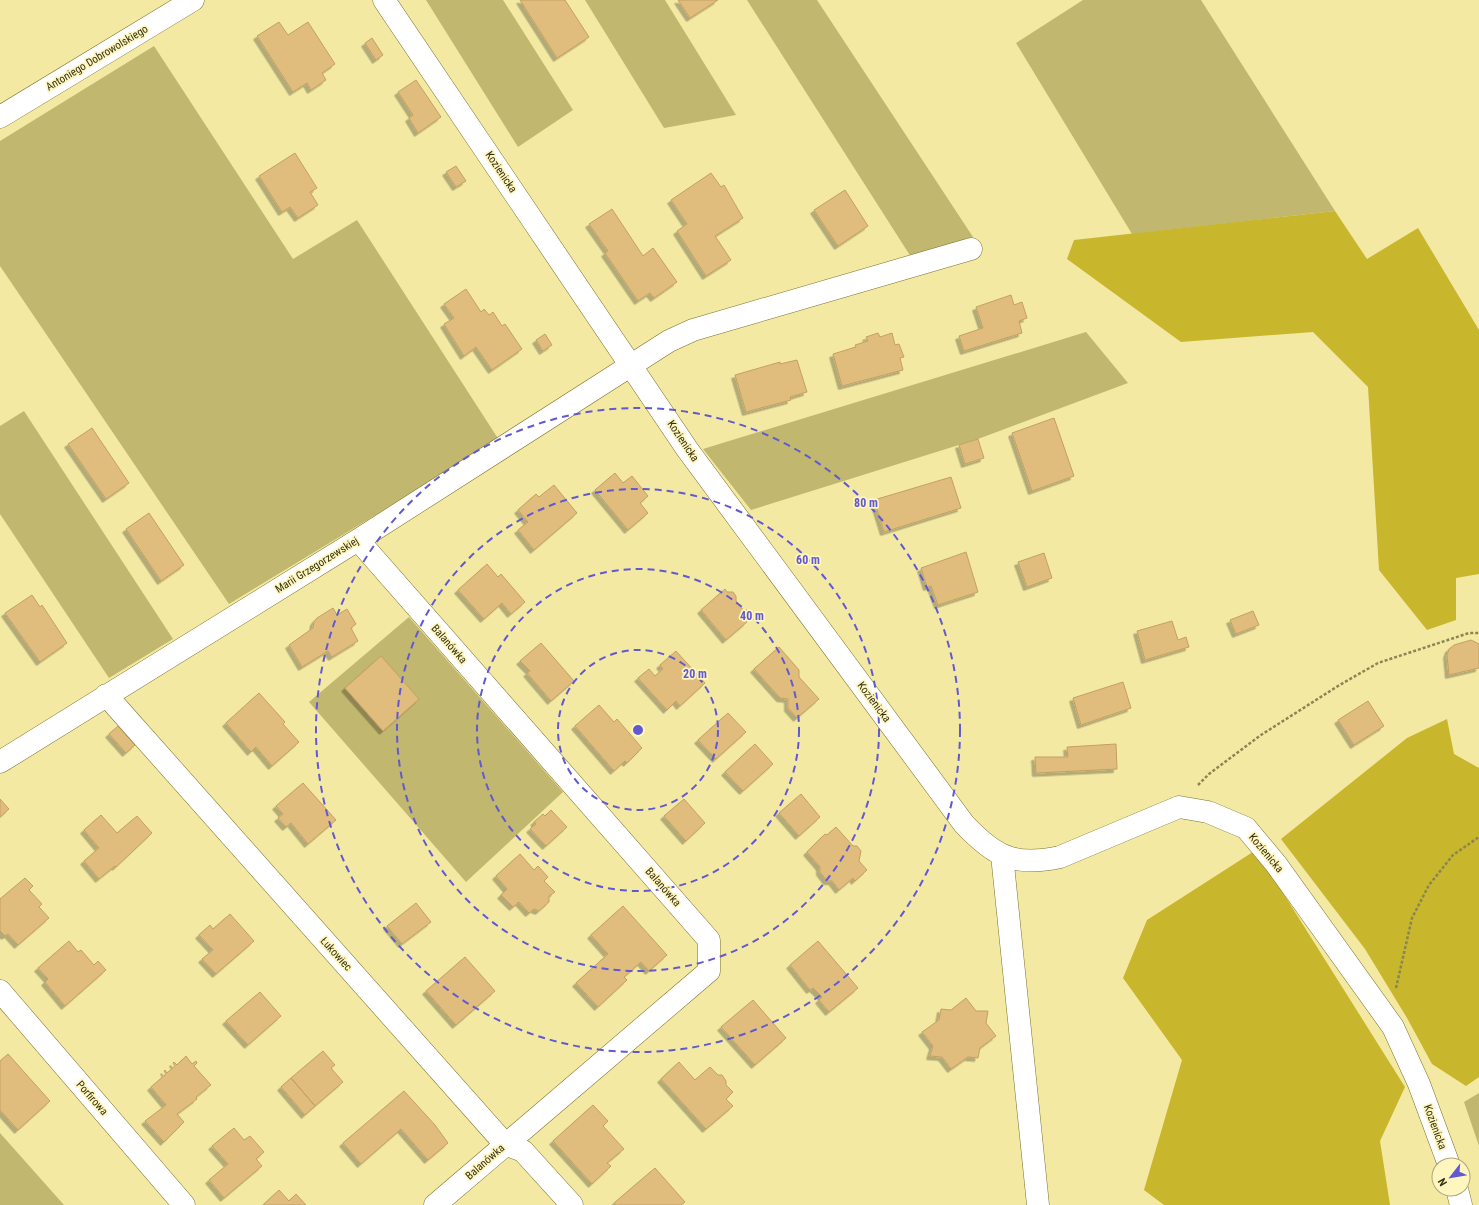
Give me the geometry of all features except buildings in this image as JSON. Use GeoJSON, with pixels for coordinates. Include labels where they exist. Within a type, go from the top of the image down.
{"type":"FeatureCollection","features":[{"type":"Feature","properties":{"kind":"street","name":"Antoniego Dobrowolskiego"},"geometry":{"type":"LineString","coordinates":[[0,117],[193,0]]}},
{"type":"Feature","properties":{"kind":"street","name":"Kozienicka"},"geometry":{"type":"LineString","coordinates":[[384,0],[692,455],[964,824],[983,844],[1002,855],[1021,861],[1042,861],[1060,857],[1179,807],[1208,812],[1246,828],[1276,864],[1393,1027],[1419,1084],[1446,1157]]}},
{"type":"Feature","properties":{"kind":"street","name":"Marii Grzegorzewskiej"},"geometry":{"type":"LineString","coordinates":[[0,762],[358,540],[669,341],[693,330],[971,249]]}},
{"type":"Feature","properties":{"kind":"street","name":"Balanówka"},"geometry":{"type":"LineString","coordinates":[[358,540],[709,940],[709,971],[435,1205]]}},
{"type":"Feature","properties":{"kind":"street","name":"Łukowiec"},"geometry":{"type":"LineString","coordinates":[[106,695],[505,1144],[523,1151],[572,1205]]}},
{"type":"Feature","properties":{"kind":"street"},"geometry":{"type":"LineString","coordinates":[[1002,855],[1038,1205]]}},
{"type":"Feature","properties":{"kind":"street","name":"Porfirowa"},"geometry":{"type":"LineString","coordinates":[[0,991],[184,1205]]}},
{"type":"Feature","properties":{"kind":"path"},"geometry":{"type":"LineString","coordinates":[[1179,807],[1192,791],[1215,770],[1261,735],[1338,686],[1378,663],[1469,633],[1479,633]]}},
{"type":"Feature","properties":{"kind":"path"},"geometry":{"type":"LineString","coordinates":[[1393,1027],[1394,999],[1412,918],[1428,885],[1453,855],[1479,837]]}},
{"type":"Feature","properties":{"kind":"shaded area"},"geometry":{"type":"Polygon","coordinates":[[[426,0],[503,0],[573,110],[518,147],[426,0]]]}},
{"type":"Feature","properties":{"kind":"shaded area"},"geometry":{"type":"Polygon","coordinates":[[[585,0],[665,0],[736,115],[664,128],[585,0]]]}},
{"type":"Feature","properties":{"kind":"shaded area"},"geometry":{"type":"Polygon","coordinates":[[[747,0],[817,0],[973,237],[911,257],[747,0]]]}},
{"type":"Feature","properties":{"kind":"shaded area"},"geometry":{"type":"Polygon","coordinates":[[[1083,0],[1201,0],[1335,211],[1132,234],[1016,43],[1083,0]]]}},
{"type":"Feature","properties":{"kind":"shaded area"},"geometry":{"type":"Polygon","coordinates":[[[154,46],[293,259],[357,220],[499,440],[229,604],[0,266],[0,141],[154,46]]]}},
{"type":"Feature","properties":{"kind":"shaded area"},"geometry":{"type":"Polygon","coordinates":[[[1335,211],[1367,259],[1418,228],[1479,330],[1479,574],[1456,578],[1456,620],[1427,630],[1379,570],[1368,387],[1313,332],[1181,342],[1067,259],[1074,240],[1335,211]]]}},
{"type":"Feature","properties":{"kind":"shaded area"},"geometry":{"type":"Polygon","coordinates":[[[1086,332],[1128,383],[978,439],[751,510],[703,449],[1086,332]]]}},
{"type":"Feature","properties":{"kind":"shaded area"},"geometry":{"type":"Polygon","coordinates":[[[24,411],[173,639],[109,678],[0,514],[0,426],[24,411]]]}},
{"type":"Feature","properties":{"kind":"shaded area"},"geometry":{"type":"Polygon","coordinates":[[[409,617],[563,792],[466,882],[309,702],[409,617]]]}},
{"type":"Feature","properties":{"kind":"shaded area"},"geometry":{"type":"Polygon","coordinates":[[[1447,719],[1454,754],[1479,768],[1479,1077],[1466,1086],[1432,1064],[1407,1018],[1365,949],[1281,839],[1407,738],[1447,719]]]}},
{"type":"Feature","properties":{"kind":"shaded area"},"geometry":{"type":"Polygon","coordinates":[[[1256,850],[1405,1087],[1380,1141],[1390,1205],[1164,1205],[1144,1190],[1182,1060],[1123,978],[1147,920],[1256,850]]]}},
{"type":"Feature","properties":{"kind":"shaded area"},"geometry":{"type":"Polygon","coordinates":[[[1479,1093],[1479,1146],[1464,1102],[1479,1093]]]}},
{"type":"Feature","properties":{"kind":"shaded area"},"geometry":{"type":"Polygon","coordinates":[[[0,1133],[64,1205],[0,1205],[0,1133]]]}}]}
